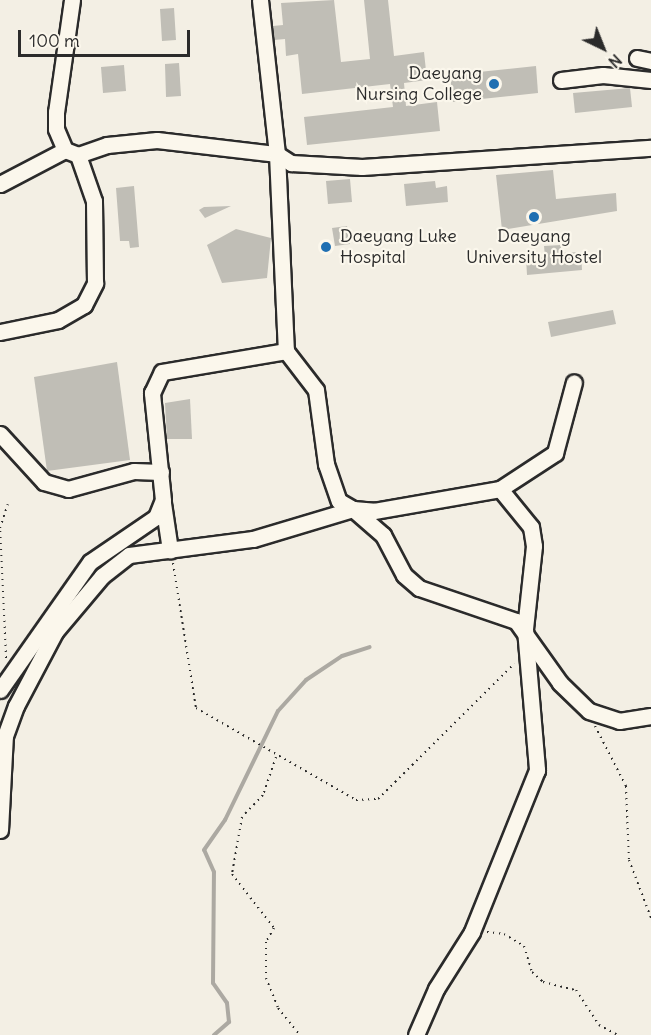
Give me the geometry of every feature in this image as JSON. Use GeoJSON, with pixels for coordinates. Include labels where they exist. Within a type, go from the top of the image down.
{"type":"FeatureCollection","features":[{"type":"Feature","properties":{"kind":"street"},"geometry":{"type":"LineString","coordinates":[[0,332],[58,320],[84,305],[95,283],[94,201],[72,152],[56,129],[56,112],[72,0]]}},
{"type":"Feature","properties":{"kind":"street"},"geometry":{"type":"LineString","coordinates":[[260,0],[277,154],[286,351],[316,390],[332,490],[383,535],[404,575],[419,588],[502,613],[525,629],[560,683],[589,711],[619,721],[651,716]]}},
{"type":"Feature","properties":{"kind":"street"},"geometry":{"type":"LineString","coordinates":[[561,80],[603,75],[651,80]]}},
{"type":"Feature","properties":{"kind":"street"},"geometry":{"type":"LineString","coordinates":[[0,184],[72,152],[107,145],[157,140],[277,154],[307,166],[362,166],[651,148]]}},
{"type":"Feature","properties":{"kind":"street"},"geometry":{"type":"LineString","coordinates":[[170,550],[152,393],[162,372],[286,351]]}},
{"type":"Feature","properties":{"kind":"street"},"geometry":{"type":"LineString","coordinates":[[129,555],[253,539],[353,509],[500,489],[555,453],[574,382]]}},
{"type":"Feature","properties":{"kind":"street"},"geometry":{"type":"LineString","coordinates":[[0,434],[44,482],[68,489],[134,471],[161,472]]}},
{"type":"Feature","properties":{"kind":"street"},"geometry":{"type":"LineString","coordinates":[[416,1035],[475,925],[537,770],[525,629],[534,546],[531,527],[500,489]]}},
{"type":"Feature","properties":{"kind":"street"},"geometry":{"type":"LineString","coordinates":[[5,736],[55,632],[102,576],[129,555],[163,500]]}},
{"type":"Feature","properties":{"kind":"street"},"geometry":{"type":"LineString","coordinates":[[0,830],[5,736],[4,684],[90,562],[145,528]]}},
{"type":"Feature","properties":{"kind":"path"},"geometry":{"type":"LineString","coordinates":[[4,684],[0,528],[8,504]]}},
{"type":"Feature","properties":{"kind":"path"},"geometry":{"type":"LineString","coordinates":[[170,550],[183,598],[196,708],[276,757],[356,800],[378,799],[526,651]]}},
{"type":"Feature","properties":{"kind":"path"},"geometry":{"type":"LineString","coordinates":[[589,711],[626,786],[629,860],[651,918]]}},
{"type":"Feature","properties":{"kind":"path"},"geometry":{"type":"LineString","coordinates":[[276,757],[263,795],[242,817],[232,874],[274,928],[267,942],[266,978],[278,1008],[300,1035]]}},
{"type":"Feature","properties":{"kind":"path"},"geometry":{"type":"LineString","coordinates":[[475,925],[524,946],[537,977],[576,990],[599,1025],[618,1035]]}},
{"type":"Feature","properties":{"kind":"building"},"geometry":{"type":"Polygon","coordinates":[[[334,0],[341,62],[370,59],[364,0],[388,0],[394,56],[424,52],[427,80],[404,83],[406,106],[437,102],[440,131],[307,145],[304,117],[393,107],[390,84],[302,94],[298,54],[286,56],[285,39],[274,40],[273,26],[283,25],[281,3],[334,0]]]}},
{"type":"Feature","properties":{"kind":"building"},"geometry":{"type":"Polygon","coordinates":[[[174,8],[176,40],[162,41],[160,9],[174,8]]]}},
{"type":"Feature","properties":{"kind":"building"},"geometry":{"type":"Polygon","coordinates":[[[179,63],[181,96],[166,97],[165,64],[179,63]]]}},
{"type":"Feature","properties":{"kind":"building"},"geometry":{"type":"Polygon","coordinates":[[[124,65],[126,91],[103,93],[101,67],[124,65]]]}},
{"type":"Feature","properties":{"kind":"building","name":"Daeyang Nursing College"},"geometry":{"type":"Polygon","coordinates":[[[536,66],[538,93],[453,102],[450,75],[536,66]]]}},
{"type":"Feature","properties":{"kind":"building"},"geometry":{"type":"Polygon","coordinates":[[[630,88],[632,107],[575,113],[573,93],[630,88]]]}},
{"type":"Feature","properties":{"kind":"building"},"geometry":{"type":"Polygon","coordinates":[[[553,170],[556,199],[616,193],[617,211],[502,230],[496,175],[553,170]]]}},
{"type":"Feature","properties":{"kind":"building"},"geometry":{"type":"Polygon","coordinates":[[[350,179],[352,202],[328,204],[326,181],[350,179]]]}},
{"type":"Feature","properties":{"kind":"building","name":"Daeyang University Hostel"},"geometry":{"type":"Polygon","coordinates":[[[435,181],[436,188],[447,186],[448,202],[406,206],[404,184],[435,181]]]}},
{"type":"Feature","properties":{"kind":"building"},"geometry":{"type":"Polygon","coordinates":[[[134,186],[139,247],[130,248],[129,241],[120,241],[116,188],[134,186]]]}},
{"type":"Feature","properties":{"kind":"building"},"geometry":{"type":"Polygon","coordinates":[[[231,206],[205,218],[199,210],[204,207],[231,206]]]}},
{"type":"Feature","properties":{"kind":"building"},"geometry":{"type":"Polygon","coordinates":[[[347,226],[350,244],[335,246],[332,228],[347,226]]]}},
{"type":"Feature","properties":{"kind":"building"},"geometry":{"type":"Polygon","coordinates":[[[236,229],[271,238],[267,278],[222,283],[207,245],[236,229]]]}},
{"type":"Feature","properties":{"kind":"building"},"geometry":{"type":"Polygon","coordinates":[[[561,245],[561,253],[581,252],[582,270],[527,275],[526,258],[545,257],[544,246],[561,245]]]}},
{"type":"Feature","properties":{"kind":"building"},"geometry":{"type":"Polygon","coordinates":[[[613,310],[616,324],[551,337],[548,322],[613,310]]]}},
{"type":"Feature","properties":{"kind":"building"},"geometry":{"type":"Polygon","coordinates":[[[117,362],[130,460],[47,471],[34,377],[117,362]]]}},
{"type":"Feature","properties":{"kind":"building"},"geometry":{"type":"Polygon","coordinates":[[[190,399],[192,439],[167,439],[165,403],[190,399]]]}},
{"type":"Feature","properties":{"kind":"waterway"},"geometry":{"type":"LineString","coordinates":[[214,1035],[229,1022],[227,1003],[213,983],[214,872],[204,850],[225,820],[278,711],[306,680],[342,656],[370,647]]}},
{"type":"Feature","properties":{"kind":"place","name":"Daeyang Nursing College"},"geometry":{"type":"Point","coordinates":[494,84]}},
{"type":"Feature","properties":{"kind":"place","name":"Daeyang University Hostel"},"geometry":{"type":"Point","coordinates":[534,217]}},
{"type":"Feature","properties":{"kind":"place","name":"Daeyang Luke Hospital"},"geometry":{"type":"Point","coordinates":[326,247]}}]}
